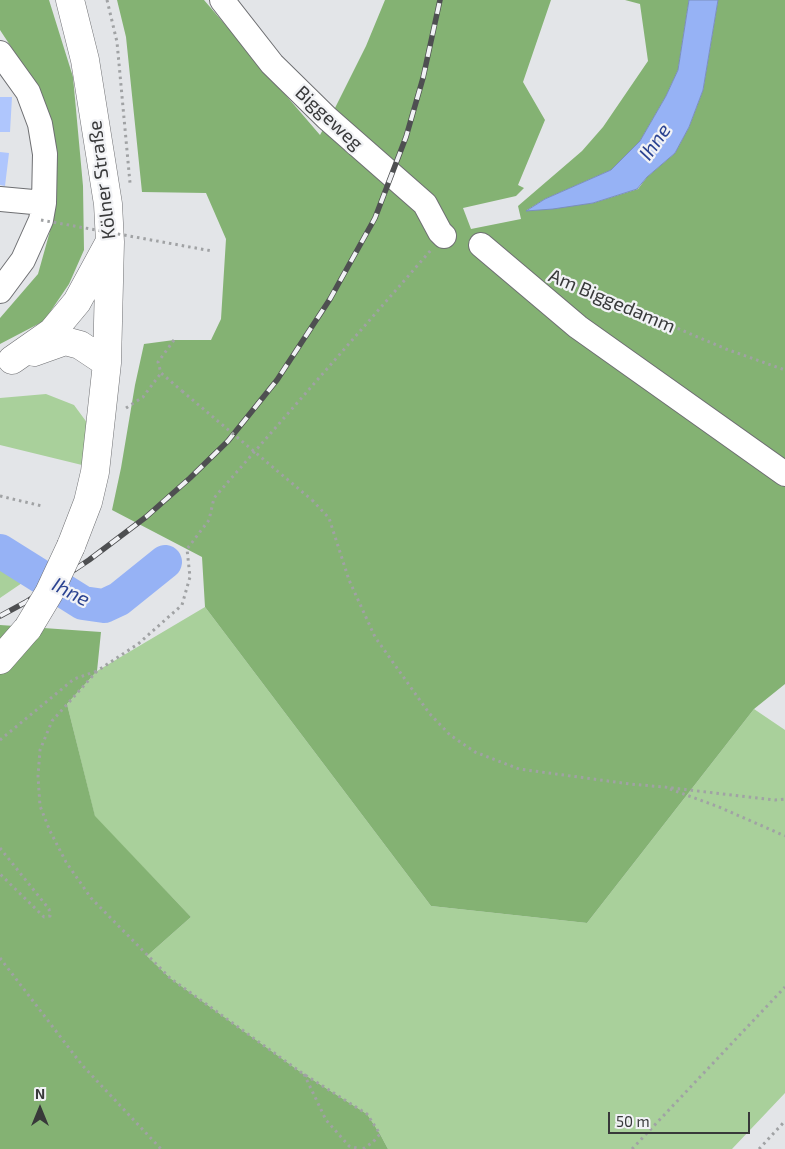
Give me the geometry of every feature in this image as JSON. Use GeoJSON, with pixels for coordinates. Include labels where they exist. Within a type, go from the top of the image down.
{"type":"FeatureCollection","features":[{"type":"Feature","properties":{"kind":"main road","name":"Kölner Straße"},"geometry":{"type":"LineString","coordinates":[[0,660],[28,628],[49,594],[82,519],[95,472],[107,363],[110,242],[108,204],[85,60],[70,0]]}},
{"type":"Feature","properties":{"kind":"main road"},"geometry":{"type":"LineString","coordinates":[[6,362],[52,332],[77,302],[110,242]]}},
{"type":"Feature","properties":{"kind":"main road"},"geometry":{"type":"LineString","coordinates":[[6,362],[65,341],[80,344],[107,363]]}},
{"type":"Feature","properties":{"kind":"street","name":"Biggeweg"},"geometry":{"type":"LineString","coordinates":[[222,0],[272,64],[327,118],[425,204],[442,234]]}},
{"type":"Feature","properties":{"kind":"street"},"geometry":{"type":"LineString","coordinates":[[0,53],[28,92],[40,124],[45,154],[43,211],[23,260],[0,291]]}},
{"type":"Feature","properties":{"kind":"street"},"geometry":{"type":"LineString","coordinates":[[0,199],[43,211]]}},
{"type":"Feature","properties":{"kind":"street"},"geometry":{"type":"LineString","coordinates":[[481,245],[578,327],[785,474]]}},
{"type":"Feature","properties":{"kind":"path"},"geometry":{"type":"LineString","coordinates":[[107,0],[117,42],[130,186]]}},
{"type":"Feature","properties":{"kind":"path"},"geometry":{"type":"LineString","coordinates":[[43,211],[212,251]]}},
{"type":"Feature","properties":{"kind":"path"},"geometry":{"type":"LineString","coordinates":[[0,740],[74,679],[97,671],[138,644],[182,604],[190,577],[187,549],[209,520],[214,498],[442,234]]}},
{"type":"Feature","properties":{"kind":"path","name":"Am Biggedamm"},"geometry":{"type":"LineString","coordinates":[[544,272],[726,349],[785,370]]}},
{"type":"Feature","properties":{"kind":"path"},"geometry":{"type":"LineString","coordinates":[[174,340],[158,362],[161,373],[312,500],[329,518],[349,580],[375,637],[430,713],[450,735],[475,752],[519,769],[630,784],[785,800]]}},
{"type":"Feature","properties":{"kind":"path"},"geometry":{"type":"LineString","coordinates":[[126,408],[143,397],[161,373]]}},
{"type":"Feature","properties":{"kind":"path"},"geometry":{"type":"LineString","coordinates":[[0,496],[42,506]]}},
{"type":"Feature","properties":{"kind":"path"},"geometry":{"type":"LineString","coordinates":[[97,671],[52,721],[40,750],[38,776],[40,806],[50,831],[66,862],[91,898],[170,978],[304,1073],[367,1114],[380,1134],[373,1142],[362,1149],[348,1146],[326,1120],[304,1073]]}},
{"type":"Feature","properties":{"kind":"path"},"geometry":{"type":"LineString","coordinates":[[664,787],[719,807],[785,836]]}},
{"type":"Feature","properties":{"kind":"path"},"geometry":{"type":"LineString","coordinates":[[0,848],[49,909],[50,916],[44,917],[0,874]]}},
{"type":"Feature","properties":{"kind":"path"},"geometry":{"type":"LineString","coordinates":[[0,958],[82,1065],[161,1149]]}},
{"type":"Feature","properties":{"kind":"path"},"geometry":{"type":"LineString","coordinates":[[632,1149],[785,988]]}},
{"type":"Feature","properties":{"kind":"path"},"geometry":{"type":"LineString","coordinates":[[759,1149],[785,1122]]}},
{"type":"Feature","properties":{"kind":"green space"},"geometry":{"type":"Polygon","coordinates":[[[0,0],[49,0],[73,77],[83,186],[84,250],[69,284],[44,321],[0,344],[0,318],[38,274],[50,231],[54,181],[37,86],[0,30],[0,0]]]}},
{"type":"Feature","properties":{"kind":"green space"},"geometry":{"type":"Polygon","coordinates":[[[117,0],[204,0],[320,135],[366,46],[385,0],[551,0],[523,82],[545,120],[518,185],[524,188],[516,196],[463,208],[471,229],[521,219],[518,206],[582,151],[603,127],[648,61],[640,4],[625,0],[689,0],[678,70],[666,96],[640,141],[611,170],[545,199],[527,210],[593,203],[638,189],[647,177],[675,153],[689,127],[703,90],[718,0],[785,0],[785,684],[754,709],[587,923],[431,906],[205,607],[202,557],[112,510],[144,344],[174,340],[211,340],[221,319],[226,239],[206,193],[142,192],[126,37],[117,0]]]}},
{"type":"Feature","properties":{"kind":"green space"},"geometry":{"type":"Polygon","coordinates":[[[46,394],[74,405],[88,424],[82,465],[0,445],[0,398],[46,394]]]}},
{"type":"Feature","properties":{"kind":"green space"},"geometry":{"type":"Polygon","coordinates":[[[0,565],[5,566],[22,583],[0,598],[0,565]]]}},
{"type":"Feature","properties":{"kind":"green space"},"geometry":{"type":"Polygon","coordinates":[[[205,607],[431,906],[587,923],[754,709],[785,730],[785,1093],[732,1149],[388,1149],[367,1114],[302,1073],[170,978],[147,956],[191,917],[95,817],[67,704],[97,671],[205,607]]]}},
{"type":"Feature","properties":{"kind":"green space"},"geometry":{"type":"Polygon","coordinates":[[[0,625],[101,632],[97,671],[67,704],[95,816],[191,917],[147,956],[170,978],[302,1073],[367,1114],[388,1149],[0,1149],[0,625]]]}},
{"type":"Feature","properties":{"kind":"water"},"geometry":{"type":"Polygon","coordinates":[[[689,0],[718,0],[703,90],[689,127],[675,153],[647,177],[637,189],[593,203],[526,211],[545,199],[611,170],[640,141],[666,96],[678,70],[689,0]]]}},
{"type":"Feature","properties":{"kind":"building"},"geometry":{"type":"Polygon","coordinates":[[[0,97],[12,97],[10,132],[0,132],[0,97]]]}},
{"type":"Feature","properties":{"kind":"building"},"geometry":{"type":"Polygon","coordinates":[[[0,152],[9,153],[5,186],[0,185],[0,152]]]}},
{"type":"Feature","properties":{"kind":"waterway","name":"Ihne"},"geometry":{"type":"LineString","coordinates":[[0,551],[83,603],[104,606],[119,599],[165,562]]}},
{"type":"Feature","properties":{"kind":"railway"},"geometry":{"type":"LineString","coordinates":[[0,616],[26,602],[89,560],[146,517],[228,441],[277,380],[330,299],[375,218],[406,137],[423,78],[440,0]]}}]}
